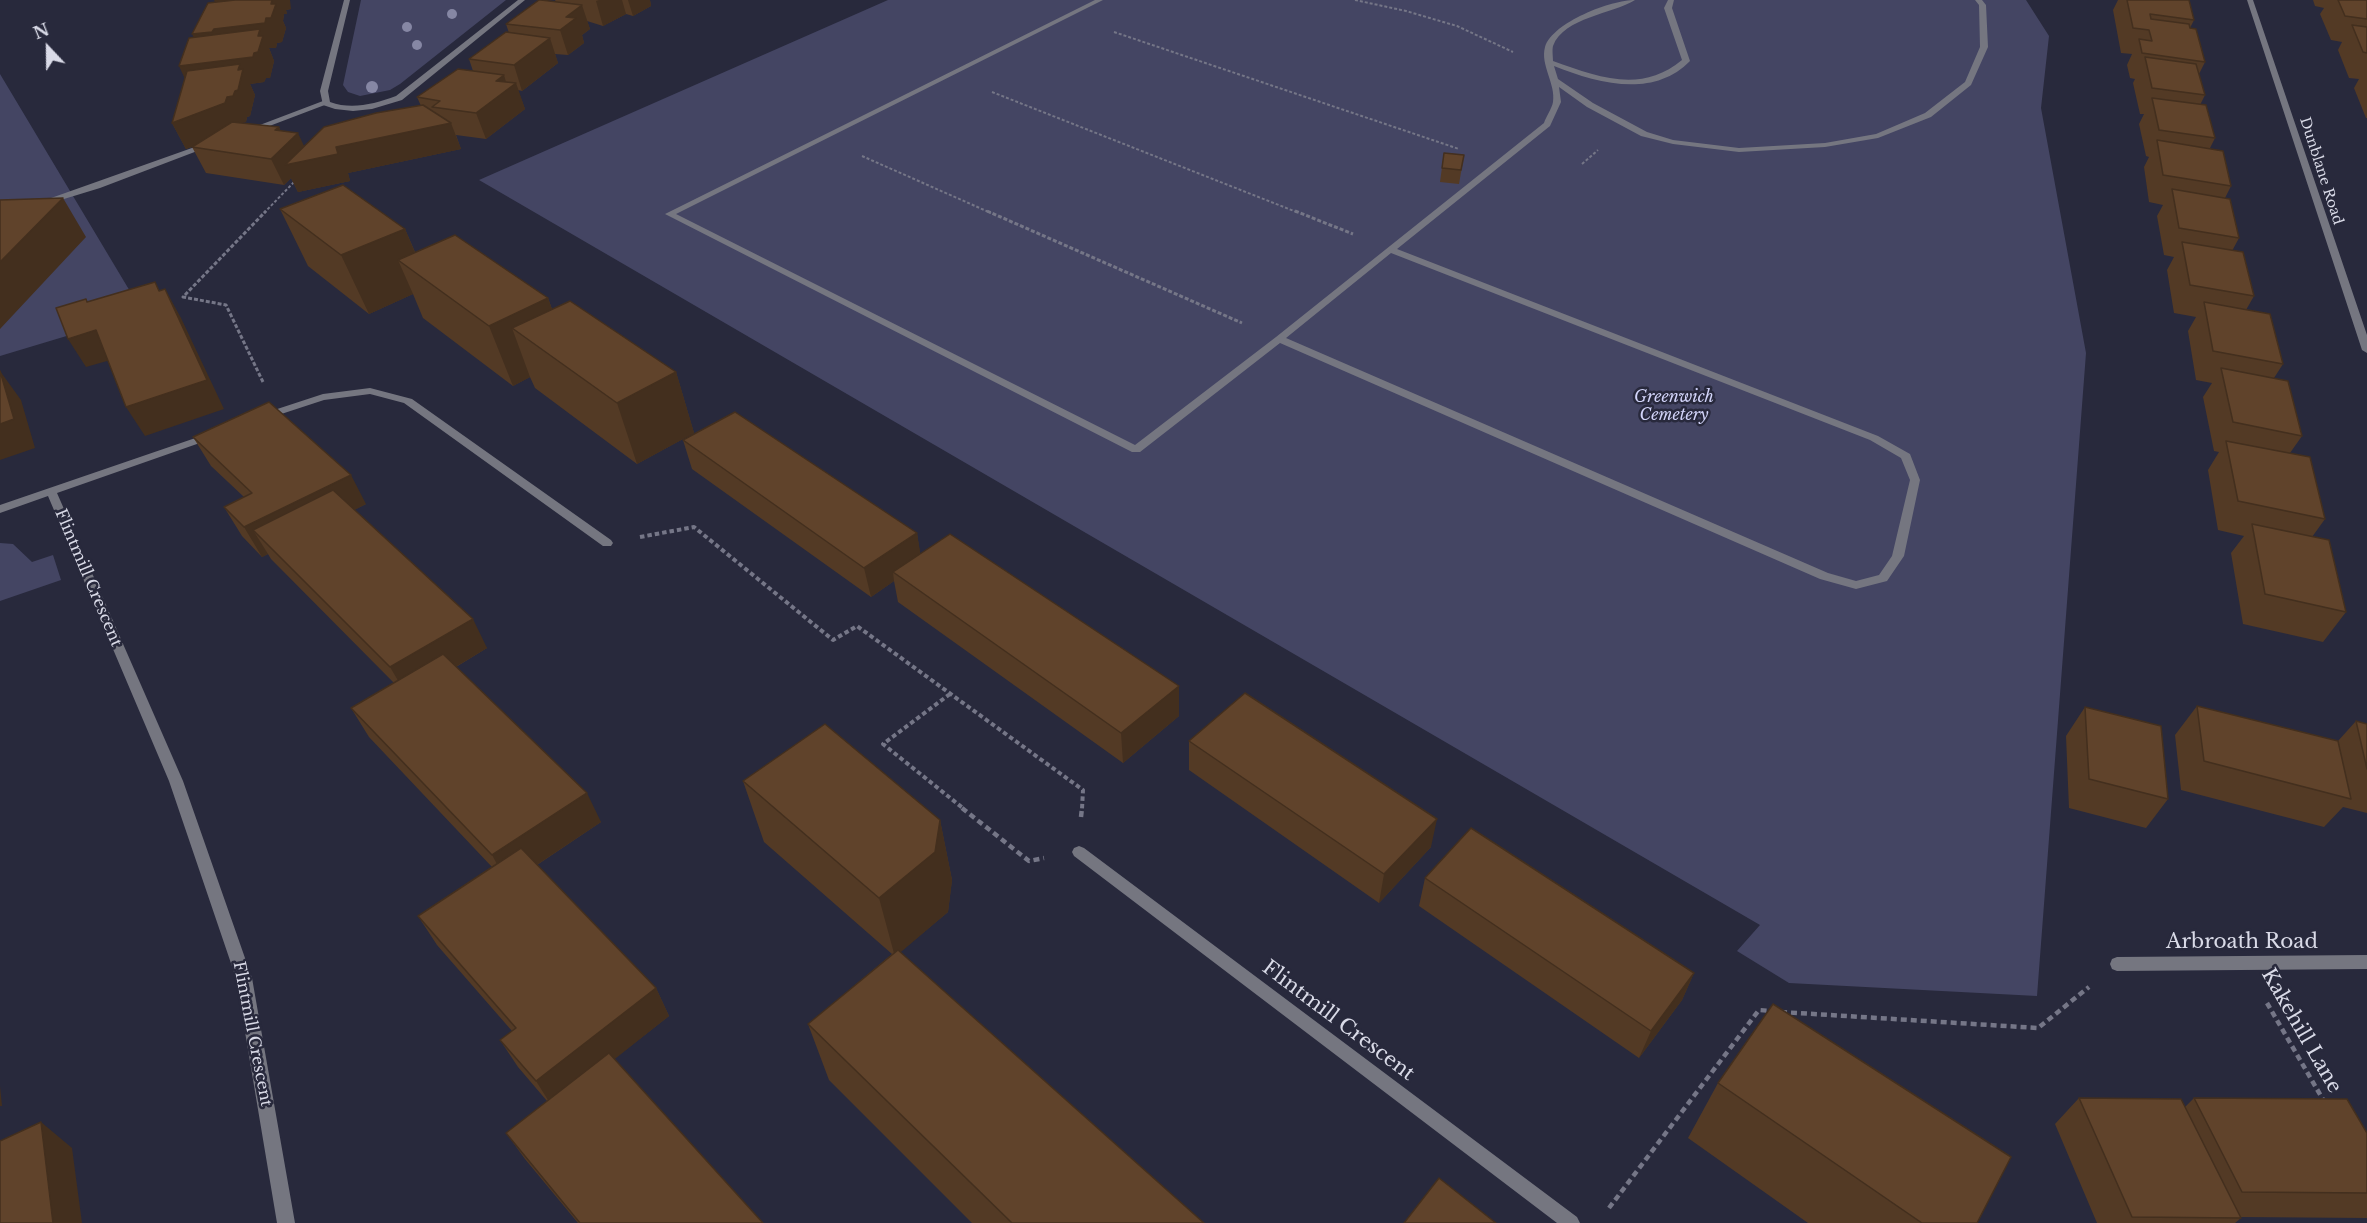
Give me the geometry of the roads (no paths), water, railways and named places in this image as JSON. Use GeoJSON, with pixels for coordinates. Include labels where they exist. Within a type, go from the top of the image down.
{"type":"FeatureCollection","features":[{"type":"Feature","properties":{"kind":"street"},"geometry":{"type":"LineString","coordinates":[[326,103],[324,92],[347,0]]}},
{"type":"Feature","properties":{"kind":"street"},"geometry":{"type":"LineString","coordinates":[[238,135],[326,103],[334,107],[366,108],[399,98],[522,0]]}},
{"type":"Feature","properties":{"kind":"street"},"geometry":{"type":"LineString","coordinates":[[1100,0],[669,214],[1136,450],[1279,339],[1547,124],[1557,102],[1549,46],[1561,30],[1591,14],[1632,0]]}},
{"type":"Feature","properties":{"kind":"street"},"geometry":{"type":"LineString","coordinates":[[1551,71],[1576,73],[1612,82],[1648,82],[1675,73],[1686,61],[1668,8],[1671,0]]}},
{"type":"Feature","properties":{"kind":"street"},"geometry":{"type":"LineString","coordinates":[[1551,71],[1590,105],[1625,125],[1673,142],[1739,150],[1825,146],[1878,136],[1928,115],[1968,83],[1984,47],[1982,5],[1978,0]]}},
{"type":"Feature","properties":{"kind":"street","name":"Dunblane Road"},"geometry":{"type":"LineString","coordinates":[[2250,0],[2367,350]]}},
{"type":"Feature","properties":{"kind":"street"},"geometry":{"type":"LineString","coordinates":[[32,206],[97,186],[216,143]]}},
{"type":"Feature","properties":{"kind":"street"},"geometry":{"type":"LineString","coordinates":[[1279,339],[1824,576],[1856,585],[1884,578],[1898,556],[1915,480],[1906,456],[1874,438],[1391,250]]}},
{"type":"Feature","properties":{"kind":"street"},"geometry":{"type":"LineString","coordinates":[[257,419],[323,397],[370,391],[408,400],[607,543]]}},
{"type":"Feature","properties":{"kind":"street","name":"Flintmill Crescent"},"geometry":{"type":"LineString","coordinates":[[224,431],[51,491],[176,781],[244,978],[286,1223]]}},
{"type":"Feature","properties":{"kind":"street"},"geometry":{"type":"LineString","coordinates":[[0,509],[51,491]]}},
{"type":"Feature","properties":{"kind":"street","name":"Flintmill Crescent"},"geometry":{"type":"LineString","coordinates":[[1079,852],[1571,1223]]}},
{"type":"Feature","properties":{"kind":"street","name":"Arbroath Road"},"geometry":{"type":"LineString","coordinates":[[2117,964],[2367,962]]}},
{"type":"Feature","properties":{"kind":"park label","name":"Greenwich Cemetery"},"geometry":{"type":"Point","coordinates":[1674,406]}}]}
